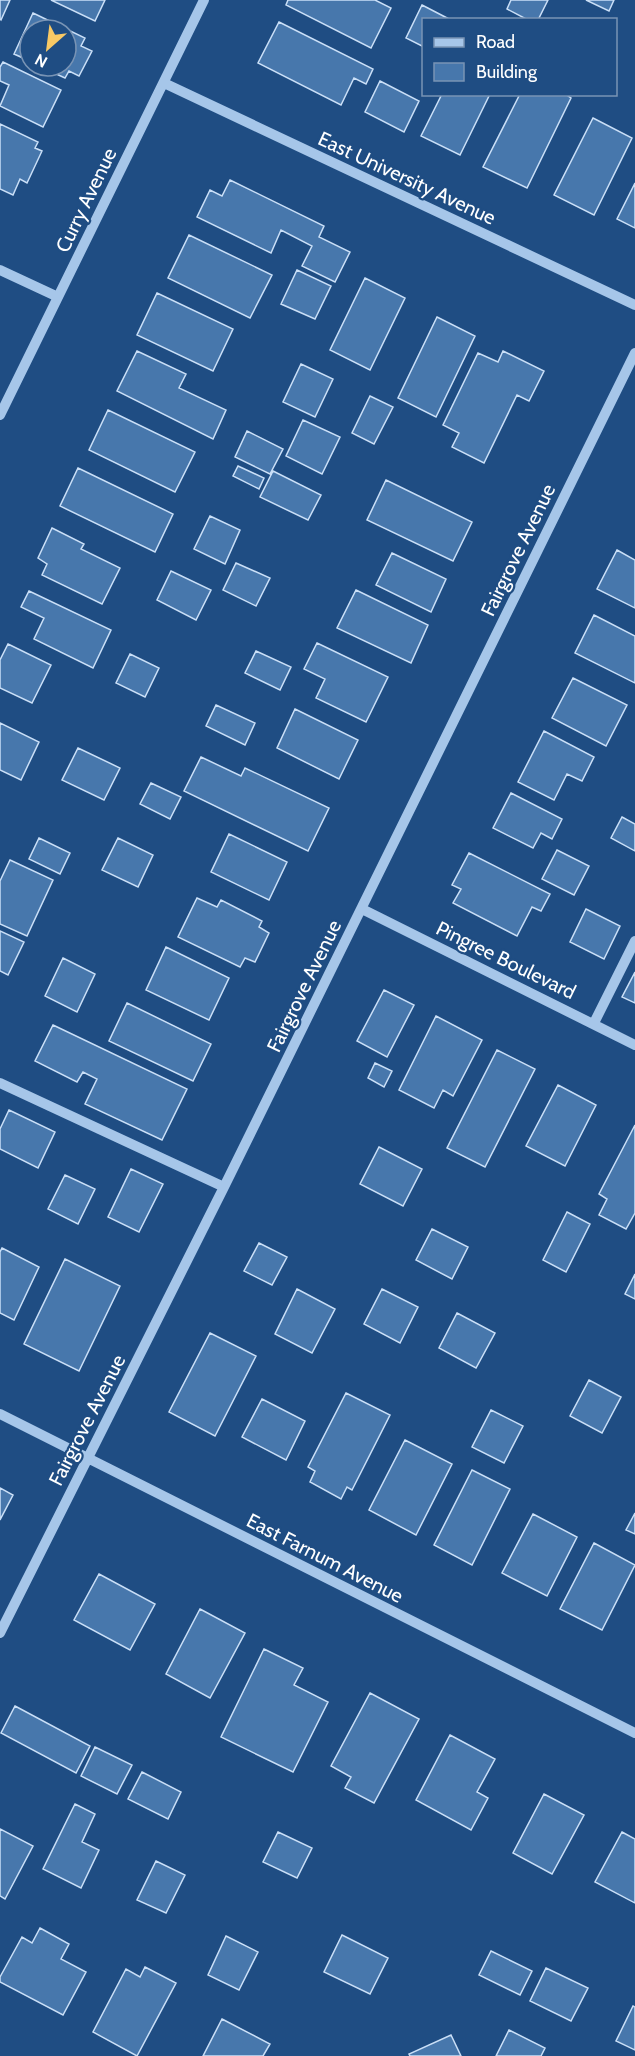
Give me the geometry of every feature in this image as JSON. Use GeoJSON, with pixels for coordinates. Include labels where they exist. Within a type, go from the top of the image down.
{"type":"FeatureCollection","features":[{"type":"Feature","properties":{"kind":"street","name":"Curry Avenue"},"geometry":{"type":"LineString","coordinates":[[0,415],[204,0]]}},
{"type":"Feature","properties":{"kind":"street","name":"East University Avenue"},"geometry":{"type":"LineString","coordinates":[[164,83],[635,305]]}},
{"type":"Feature","properties":{"kind":"street"},"geometry":{"type":"LineString","coordinates":[[0,270],[58,297]]}},
{"type":"Feature","properties":{"kind":"street","name":"Fairgrove Avenue"},"geometry":{"type":"LineString","coordinates":[[0,1633],[362,909],[635,352]]}},
{"type":"Feature","properties":{"kind":"street","name":"Pingree Boulevard"},"geometry":{"type":"LineString","coordinates":[[362,909],[635,1045]]}},
{"type":"Feature","properties":{"kind":"street"},"geometry":{"type":"LineString","coordinates":[[594,1023],[635,941]]}},
{"type":"Feature","properties":{"kind":"street"},"geometry":{"type":"LineString","coordinates":[[0,1083],[224,1187]]}},
{"type":"Feature","properties":{"kind":"street","name":"East Farnum Avenue"},"geometry":{"type":"LineString","coordinates":[[0,1414],[635,1733]]}},
{"type":"Feature","properties":{"kind":"building"},"geometry":{"type":"Polygon","coordinates":[[[0,0],[10,0],[1,20],[0,19],[0,0]]]}},
{"type":"Feature","properties":{"kind":"building"},"geometry":{"type":"Polygon","coordinates":[[[51,0],[105,0],[95,21],[51,0]]]}},
{"type":"Feature","properties":{"kind":"building"},"geometry":{"type":"Polygon","coordinates":[[[288,0],[375,0],[391,8],[371,48],[286,5],[288,0]]]}},
{"type":"Feature","properties":{"kind":"building"},"geometry":{"type":"Polygon","coordinates":[[[511,0],[548,0],[539,18],[524,18],[507,9],[511,0]]]}},
{"type":"Feature","properties":{"kind":"building"},"geometry":{"type":"Polygon","coordinates":[[[586,0],[614,0],[609,11],[586,0]]]}},
{"type":"Feature","properties":{"kind":"building"},"geometry":{"type":"Polygon","coordinates":[[[422,5],[447,18],[422,18],[422,46],[406,38],[422,5]]]}},
{"type":"Feature","properties":{"kind":"building"},"geometry":{"type":"Polygon","coordinates":[[[33,13],[43,18],[31,18],[33,13]]]}},
{"type":"Feature","properties":{"kind":"building"},"geometry":{"type":"Polygon","coordinates":[[[279,22],[373,69],[366,84],[354,78],[341,105],[258,63],[279,22]]]}},
{"type":"Feature","properties":{"kind":"building"},"geometry":{"type":"Polygon","coordinates":[[[78,35],[85,38],[81,46],[92,51],[79,76],[78,35]]]}},
{"type":"Feature","properties":{"kind":"building"},"geometry":{"type":"Polygon","coordinates":[[[3,62],[18,69],[18,78],[36,78],[61,90],[43,127],[0,106],[9,85],[0,81],[0,67],[3,62]]]}},
{"type":"Feature","properties":{"kind":"building"},"geometry":{"type":"Polygon","coordinates":[[[380,81],[419,101],[404,132],[365,112],[380,81]]]}},
{"type":"Feature","properties":{"kind":"building"},"geometry":{"type":"Polygon","coordinates":[[[441,96],[489,96],[460,155],[421,136],[441,96]]]}},
{"type":"Feature","properties":{"kind":"building"},"geometry":{"type":"Polygon","coordinates":[[[519,96],[568,96],[571,98],[527,188],[483,167],[519,96]]]}},
{"type":"Feature","properties":{"kind":"building"},"geometry":{"type":"Polygon","coordinates":[[[593,118],[632,138],[594,215],[554,195],[593,118]]]}},
{"type":"Feature","properties":{"kind":"building"},"geometry":{"type":"Polygon","coordinates":[[[0,124],[38,142],[35,148],[42,151],[27,183],[20,179],[13,195],[0,189],[0,124]]]}},
{"type":"Feature","properties":{"kind":"building"},"geometry":{"type":"Polygon","coordinates":[[[230,180],[324,226],[319,237],[350,252],[335,282],[302,266],[312,246],[281,230],[271,253],[197,217],[210,190],[222,196],[230,180]]]}},
{"type":"Feature","properties":{"kind":"building"},"geometry":{"type":"Polygon","coordinates":[[[635,183],[635,228],[617,219],[635,183]]]}},
{"type":"Feature","properties":{"kind":"building"},"geometry":{"type":"Polygon","coordinates":[[[189,235],[272,275],[250,318],[168,278],[189,235]]]}},
{"type":"Feature","properties":{"kind":"building"},"geometry":{"type":"Polygon","coordinates":[[[297,270],[331,286],[315,319],[281,304],[297,270]]]}},
{"type":"Feature","properties":{"kind":"building"},"geometry":{"type":"Polygon","coordinates":[[[365,278],[405,298],[370,370],[330,350],[365,278]]]}},
{"type":"Feature","properties":{"kind":"building"},"geometry":{"type":"Polygon","coordinates":[[[157,293],[233,329],[213,371],[137,335],[157,293]]]}},
{"type":"Feature","properties":{"kind":"building"},"geometry":{"type":"Polygon","coordinates":[[[437,317],[475,336],[436,417],[398,398],[437,317]]]}},
{"type":"Feature","properties":{"kind":"building"},"geometry":{"type":"Polygon","coordinates":[[[137,351],[186,374],[179,388],[226,410],[213,439],[117,391],[137,351]]]}},
{"type":"Feature","properties":{"kind":"building"},"geometry":{"type":"Polygon","coordinates":[[[503,351],[544,371],[529,401],[517,395],[484,463],[452,447],[459,433],[443,425],[478,353],[498,362],[503,351]]]}},
{"type":"Feature","properties":{"kind":"building"},"geometry":{"type":"Polygon","coordinates":[[[301,364],[333,379],[315,417],[283,402],[301,364]]]}},
{"type":"Feature","properties":{"kind":"building"},"geometry":{"type":"Polygon","coordinates":[[[370,396],[393,407],[374,444],[352,433],[370,396]]]}},
{"type":"Feature","properties":{"kind":"building"},"geometry":{"type":"Polygon","coordinates":[[[108,410],[195,452],[175,492],[89,450],[108,410]]]}},
{"type":"Feature","properties":{"kind":"building"},"geometry":{"type":"Polygon","coordinates":[[[303,420],[340,437],[322,474],[286,456],[303,420]]]}},
{"type":"Feature","properties":{"kind":"building"},"geometry":{"type":"Polygon","coordinates":[[[247,431],[283,449],[270,474],[235,457],[247,431]]]}},
{"type":"Feature","properties":{"kind":"building"},"geometry":{"type":"Polygon","coordinates":[[[238,466],[264,478],[259,489],[233,476],[238,466]]]}},
{"type":"Feature","properties":{"kind":"building"},"geometry":{"type":"Polygon","coordinates":[[[78,468],[173,514],[155,552],[60,506],[78,468]]]}},
{"type":"Feature","properties":{"kind":"building"},"geometry":{"type":"Polygon","coordinates":[[[273,471],[321,495],[308,520],[260,497],[273,471]]]}},
{"type":"Feature","properties":{"kind":"building"},"geometry":{"type":"Polygon","coordinates":[[[386,480],[472,522],[453,561],[367,520],[386,480]]]}},
{"type":"Feature","properties":{"kind":"building"},"geometry":{"type":"Polygon","coordinates":[[[210,516],[240,530],[225,564],[194,549],[210,516]]]}},
{"type":"Feature","properties":{"kind":"building"},"geometry":{"type":"Polygon","coordinates":[[[52,528],[84,544],[81,549],[120,568],[102,604],[42,575],[47,564],[38,558],[52,528]]]}},
{"type":"Feature","properties":{"kind":"building"},"geometry":{"type":"Polygon","coordinates":[[[617,550],[635,560],[635,608],[597,589],[617,550]]]}},
{"type":"Feature","properties":{"kind":"building"},"geometry":{"type":"Polygon","coordinates":[[[392,553],[446,579],[431,612],[376,585],[392,553]]]}},
{"type":"Feature","properties":{"kind":"building"},"geometry":{"type":"Polygon","coordinates":[[[236,563],[270,578],[256,606],[223,590],[236,563]]]}},
{"type":"Feature","properties":{"kind":"building"},"geometry":{"type":"Polygon","coordinates":[[[171,571],[211,590],[196,620],[157,600],[171,571]]]}},
{"type":"Feature","properties":{"kind":"building"},"geometry":{"type":"Polygon","coordinates":[[[356,590],[428,625],[411,663],[337,628],[356,590]]]}},
{"type":"Feature","properties":{"kind":"building"},"geometry":{"type":"Polygon","coordinates":[[[29,591],[111,630],[93,668],[34,639],[44,618],[21,607],[29,591]]]}},
{"type":"Feature","properties":{"kind":"building"},"geometry":{"type":"Polygon","coordinates":[[[594,615],[635,636],[635,683],[575,653],[594,615]]]}},
{"type":"Feature","properties":{"kind":"building"},"geometry":{"type":"Polygon","coordinates":[[[317,643],[388,677],[366,722],[316,698],[325,679],[304,669],[317,643]]]}},
{"type":"Feature","properties":{"kind":"building"},"geometry":{"type":"Polygon","coordinates":[[[8,644],[51,665],[32,703],[0,688],[0,660],[8,644]]]}},
{"type":"Feature","properties":{"kind":"building"},"geometry":{"type":"Polygon","coordinates":[[[256,651],[291,667],[280,690],[245,673],[256,651]]]}},
{"type":"Feature","properties":{"kind":"building"},"geometry":{"type":"Polygon","coordinates":[[[130,654],[159,668],[145,697],[116,683],[130,654]]]}},
{"type":"Feature","properties":{"kind":"building"},"geometry":{"type":"Polygon","coordinates":[[[573,678],[627,705],[606,746],[552,718],[573,678]]]}},
{"type":"Feature","properties":{"kind":"building"},"geometry":{"type":"Polygon","coordinates":[[[216,705],[255,723],[245,745],[206,726],[216,705]]]}},
{"type":"Feature","properties":{"kind":"building"},"geometry":{"type":"Polygon","coordinates":[[[295,709],[358,740],[339,779],[277,748],[295,709]]]}},
{"type":"Feature","properties":{"kind":"building"},"geometry":{"type":"Polygon","coordinates":[[[0,723],[39,742],[21,780],[0,770],[0,723]]]}},
{"type":"Feature","properties":{"kind":"building"},"geometry":{"type":"Polygon","coordinates":[[[544,731],[594,757],[582,781],[567,774],[554,800],[518,782],[544,731]]]}},
{"type":"Feature","properties":{"kind":"building"},"geometry":{"type":"Polygon","coordinates":[[[78,748],[120,768],[104,800],[62,780],[78,748]]]}},
{"type":"Feature","properties":{"kind":"building"},"geometry":{"type":"Polygon","coordinates":[[[201,757],[241,776],[245,768],[329,808],[308,851],[184,791],[201,757]]]}},
{"type":"Feature","properties":{"kind":"building"},"geometry":{"type":"Polygon","coordinates":[[[151,783],[181,797],[170,819],[140,804],[151,783]]]}},
{"type":"Feature","properties":{"kind":"building"},"geometry":{"type":"Polygon","coordinates":[[[511,793],[562,819],[552,839],[541,833],[533,848],[493,828],[511,793]]]}},
{"type":"Feature","properties":{"kind":"building"},"geometry":{"type":"Polygon","coordinates":[[[622,817],[635,824],[635,851],[611,838],[622,817]]]}},
{"type":"Feature","properties":{"kind":"building"},"geometry":{"type":"Polygon","coordinates":[[[229,834],[287,862],[269,900],[211,872],[229,834]]]}},
{"type":"Feature","properties":{"kind":"building"},"geometry":{"type":"Polygon","coordinates":[[[39,838],[70,853],[60,874],[29,859],[39,838]]]}},
{"type":"Feature","properties":{"kind":"building"},"geometry":{"type":"Polygon","coordinates":[[[118,838],[153,855],[138,887],[102,870],[118,838]]]}},
{"type":"Feature","properties":{"kind":"building"},"geometry":{"type":"Polygon","coordinates":[[[557,850],[589,866],[574,895],[542,879],[557,850]]]}},
{"type":"Feature","properties":{"kind":"building"},"geometry":{"type":"Polygon","coordinates":[[[469,853],[550,894],[541,911],[532,907],[517,936],[453,903],[461,889],[452,885],[469,853]]]}},
{"type":"Feature","properties":{"kind":"building"},"geometry":{"type":"Polygon","coordinates":[[[10,860],[53,880],[27,936],[0,924],[0,881],[10,860]]]}},
{"type":"Feature","properties":{"kind":"building"},"geometry":{"type":"Polygon","coordinates":[[[197,898],[217,907],[221,900],[262,921],[259,927],[269,933],[255,962],[245,958],[240,967],[178,937],[197,898]]]}},
{"type":"Feature","properties":{"kind":"building"},"geometry":{"type":"Polygon","coordinates":[[[586,909],[620,926],[604,959],[570,942],[586,909]]]}},
{"type":"Feature","properties":{"kind":"building"},"geometry":{"type":"Polygon","coordinates":[[[0,931],[24,942],[8,975],[0,971],[0,931]]]}},
{"type":"Feature","properties":{"kind":"building"},"geometry":{"type":"Polygon","coordinates":[[[166,947],[229,978],[209,1020],[146,990],[166,947]]]}},
{"type":"Feature","properties":{"kind":"building"},"geometry":{"type":"Polygon","coordinates":[[[63,958],[95,974],[77,1012],[45,996],[63,958]]]}},
{"type":"Feature","properties":{"kind":"building"},"geometry":{"type":"Polygon","coordinates":[[[635,972],[635,1003],[622,997],[635,972]]]}},
{"type":"Feature","properties":{"kind":"building"},"geometry":{"type":"Polygon","coordinates":[[[384,990],[414,1005],[387,1057],[357,1041],[384,990]]]}},
{"type":"Feature","properties":{"kind":"building"},"geometry":{"type":"Polygon","coordinates":[[[127,1003],[211,1044],[193,1081],[109,1041],[127,1003]]]}},
{"type":"Feature","properties":{"kind":"building"},"geometry":{"type":"Polygon","coordinates":[[[436,1016],[482,1040],[453,1096],[443,1090],[434,1108],[399,1090],[436,1016]]]}},
{"type":"Feature","properties":{"kind":"building"},"geometry":{"type":"Polygon","coordinates":[[[53,1025],[187,1089],[162,1140],[85,1104],[97,1079],[83,1072],[77,1082],[35,1061],[53,1025]]]}},
{"type":"Feature","properties":{"kind":"building"},"geometry":{"type":"Polygon","coordinates":[[[497,1050],[535,1069],[485,1167],[447,1148],[497,1050]]]}},
{"type":"Feature","properties":{"kind":"building"},"geometry":{"type":"Polygon","coordinates":[[[375,1063],[392,1071],[384,1087],[368,1078],[375,1063]]]}},
{"type":"Feature","properties":{"kind":"building"},"geometry":{"type":"Polygon","coordinates":[[[558,1085],[596,1105],[565,1166],[526,1146],[558,1085]]]}},
{"type":"Feature","properties":{"kind":"building"},"geometry":{"type":"Polygon","coordinates":[[[9,1110],[55,1132],[38,1168],[0,1149],[0,1129],[9,1110]]]}},
{"type":"Feature","properties":{"kind":"building"},"geometry":{"type":"Polygon","coordinates":[[[635,1125],[635,1213],[626,1229],[599,1215],[607,1199],[599,1194],[635,1125]]]}},
{"type":"Feature","properties":{"kind":"building"},"geometry":{"type":"Polygon","coordinates":[[[379,1147],[422,1169],[403,1206],[360,1184],[379,1147]]]}},
{"type":"Feature","properties":{"kind":"building"},"geometry":{"type":"Polygon","coordinates":[[[131,1169],[163,1184],[139,1232],[108,1217],[131,1169]]]}},
{"type":"Feature","properties":{"kind":"building"},"geometry":{"type":"Polygon","coordinates":[[[65,1175],[95,1189],[78,1224],[48,1209],[65,1175]]]}},
{"type":"Feature","properties":{"kind":"building"},"geometry":{"type":"Polygon","coordinates":[[[567,1212],[590,1224],[566,1272],[543,1260],[567,1212]]]}},
{"type":"Feature","properties":{"kind":"building"},"geometry":{"type":"Polygon","coordinates":[[[432,1229],[468,1247],[452,1279],[416,1260],[432,1229]]]}},
{"type":"Feature","properties":{"kind":"building"},"geometry":{"type":"Polygon","coordinates":[[[259,1243],[287,1257],[272,1285],[244,1271],[259,1243]]]}},
{"type":"Feature","properties":{"kind":"building"},"geometry":{"type":"Polygon","coordinates":[[[2,1248],[39,1267],[14,1320],[0,1313],[0,1252],[2,1248]]]}},
{"type":"Feature","properties":{"kind":"building"},"geometry":{"type":"Polygon","coordinates":[[[65,1259],[120,1286],[79,1371],[24,1344],[65,1259]]]}},
{"type":"Feature","properties":{"kind":"building"},"geometry":{"type":"Polygon","coordinates":[[[635,1274],[635,1299],[625,1294],[635,1274]]]}},
{"type":"Feature","properties":{"kind":"building"},"geometry":{"type":"Polygon","coordinates":[[[297,1289],[335,1309],[312,1353],[275,1334],[297,1289]]]}},
{"type":"Feature","properties":{"kind":"building"},"geometry":{"type":"Polygon","coordinates":[[[382,1289],[418,1307],[400,1343],[364,1324],[382,1289]]]}},
{"type":"Feature","properties":{"kind":"building"},"geometry":{"type":"Polygon","coordinates":[[[457,1313],[495,1333],[476,1368],[439,1348],[457,1313]]]}},
{"type":"Feature","properties":{"kind":"building"},"geometry":{"type":"Polygon","coordinates":[[[210,1333],[256,1356],[215,1436],[169,1412],[210,1333]]]}},
{"type":"Feature","properties":{"kind":"building"},"geometry":{"type":"Polygon","coordinates":[[[589,1380],[621,1397],[602,1433],[570,1416],[589,1380]]]}},
{"type":"Feature","properties":{"kind":"building"},"geometry":{"type":"Polygon","coordinates":[[[346,1393],[390,1415],[352,1490],[347,1487],[341,1499],[310,1482],[315,1471],[308,1467],[346,1393]]]}},
{"type":"Feature","properties":{"kind":"building"},"geometry":{"type":"Polygon","coordinates":[[[262,1399],[305,1421],[286,1460],[242,1437],[262,1399]]]}},
{"type":"Feature","properties":{"kind":"building"},"geometry":{"type":"Polygon","coordinates":[[[491,1410],[523,1426],[504,1463],[472,1447],[491,1410]]]}},
{"type":"Feature","properties":{"kind":"building"},"geometry":{"type":"Polygon","coordinates":[[[405,1440],[452,1464],[416,1535],[369,1510],[405,1440]]]}},
{"type":"Feature","properties":{"kind":"building"},"geometry":{"type":"Polygon","coordinates":[[[472,1470],[510,1489],[472,1565],[434,1545],[472,1470]]]}},
{"type":"Feature","properties":{"kind":"building"},"geometry":{"type":"Polygon","coordinates":[[[0,1488],[13,1495],[0,1520],[0,1488]]]}},
{"type":"Feature","properties":{"kind":"building"},"geometry":{"type":"Polygon","coordinates":[[[635,1513],[635,1534],[626,1530],[635,1513]]]}},
{"type":"Feature","properties":{"kind":"building"},"geometry":{"type":"Polygon","coordinates":[[[533,1514],[577,1537],[547,1596],[502,1573],[533,1514]]]}},
{"type":"Feature","properties":{"kind":"building"},"geometry":{"type":"Polygon","coordinates":[[[594,1543],[635,1565],[602,1630],[560,1609],[594,1543]]]}},
{"type":"Feature","properties":{"kind":"building"},"geometry":{"type":"Polygon","coordinates":[[[99,1574],[155,1604],[130,1650],[74,1620],[99,1574]]]}},
{"type":"Feature","properties":{"kind":"building"},"geometry":{"type":"Polygon","coordinates":[[[200,1609],[245,1633],[210,1698],[166,1674],[200,1609]]]}},
{"type":"Feature","properties":{"kind":"building"},"geometry":{"type":"Polygon","coordinates":[[[264,1649],[303,1668],[294,1685],[328,1702],[293,1772],[221,1737],[264,1649]]]}},
{"type":"Feature","properties":{"kind":"building"},"geometry":{"type":"Polygon","coordinates":[[[370,1693],[419,1719],[374,1803],[345,1788],[351,1777],[331,1766],[370,1693]]]}},
{"type":"Feature","properties":{"kind":"building"},"geometry":{"type":"Polygon","coordinates":[[[15,1706],[90,1746],[76,1773],[1,1733],[15,1706]]]}},
{"type":"Feature","properties":{"kind":"building"},"geometry":{"type":"Polygon","coordinates":[[[450,1735],[495,1759],[477,1792],[488,1798],[471,1830],[416,1800],[450,1735]]]}},
{"type":"Feature","properties":{"kind":"building"},"geometry":{"type":"Polygon","coordinates":[[[95,1747],[132,1765],[117,1794],[81,1776],[95,1747]]]}},
{"type":"Feature","properties":{"kind":"building"},"geometry":{"type":"Polygon","coordinates":[[[142,1772],[181,1792],[168,1819],[128,1799],[142,1772]]]}},
{"type":"Feature","properties":{"kind":"building"},"geometry":{"type":"Polygon","coordinates":[[[544,1794],[584,1815],[552,1874],[513,1853],[544,1794]]]}},
{"type":"Feature","properties":{"kind":"building"},"geometry":{"type":"Polygon","coordinates":[[[75,1804],[95,1814],[82,1842],[99,1850],[81,1888],[43,1869],[75,1804]]]}},
{"type":"Feature","properties":{"kind":"building"},"geometry":{"type":"Polygon","coordinates":[[[0,1829],[33,1846],[5,1899],[0,1896],[0,1829]]]}},
{"type":"Feature","properties":{"kind":"building"},"geometry":{"type":"Polygon","coordinates":[[[278,1832],[312,1848],[297,1878],[263,1862],[278,1832]]]}},
{"type":"Feature","properties":{"kind":"building"},"geometry":{"type":"Polygon","coordinates":[[[622,1832],[635,1839],[635,1903],[595,1882],[622,1832]]]}},
{"type":"Feature","properties":{"kind":"building"},"geometry":{"type":"Polygon","coordinates":[[[156,1861],[185,1875],[166,1913],[137,1900],[156,1861]]]}},
{"type":"Feature","properties":{"kind":"building"},"geometry":{"type":"Polygon","coordinates":[[[40,1928],[69,1944],[61,1959],[86,1972],[63,2015],[0,1982],[0,1977],[22,1937],[32,1943],[40,1928]]]}},
{"type":"Feature","properties":{"kind":"building"},"geometry":{"type":"Polygon","coordinates":[[[342,1935],[388,1958],[370,1994],[324,1972],[342,1935]]]}},
{"type":"Feature","properties":{"kind":"building"},"geometry":{"type":"Polygon","coordinates":[[[226,1936],[258,1952],[239,1990],[208,1975],[226,1936]]]}},
{"type":"Feature","properties":{"kind":"building"},"geometry":{"type":"Polygon","coordinates":[[[491,1951],[532,1971],[520,1995],[479,1975],[491,1951]]]}},
{"type":"Feature","properties":{"kind":"building"},"geometry":{"type":"Polygon","coordinates":[[[145,1967],[176,1983],[137,2056],[93,2032],[126,1969],[140,1977],[145,1967]]]}},
{"type":"Feature","properties":{"kind":"building"},"geometry":{"type":"Polygon","coordinates":[[[546,1968],[588,1988],[571,2021],[530,2001],[546,1968]]]}},
{"type":"Feature","properties":{"kind":"building"},"geometry":{"type":"Polygon","coordinates":[[[633,2006],[635,2007],[635,2050],[616,2041],[633,2006]]]}},
{"type":"Feature","properties":{"kind":"building"},"geometry":{"type":"Polygon","coordinates":[[[222,2019],[270,2044],[263,2056],[203,2056],[222,2019]]]}},
{"type":"Feature","properties":{"kind":"building"},"geometry":{"type":"Polygon","coordinates":[[[509,2030],[545,2048],[541,2056],[496,2056],[509,2030]]]}},
{"type":"Feature","properties":{"kind":"building"},"geometry":{"type":"Polygon","coordinates":[[[451,2035],[461,2056],[410,2056],[409,2054],[451,2035]]]}}]}
